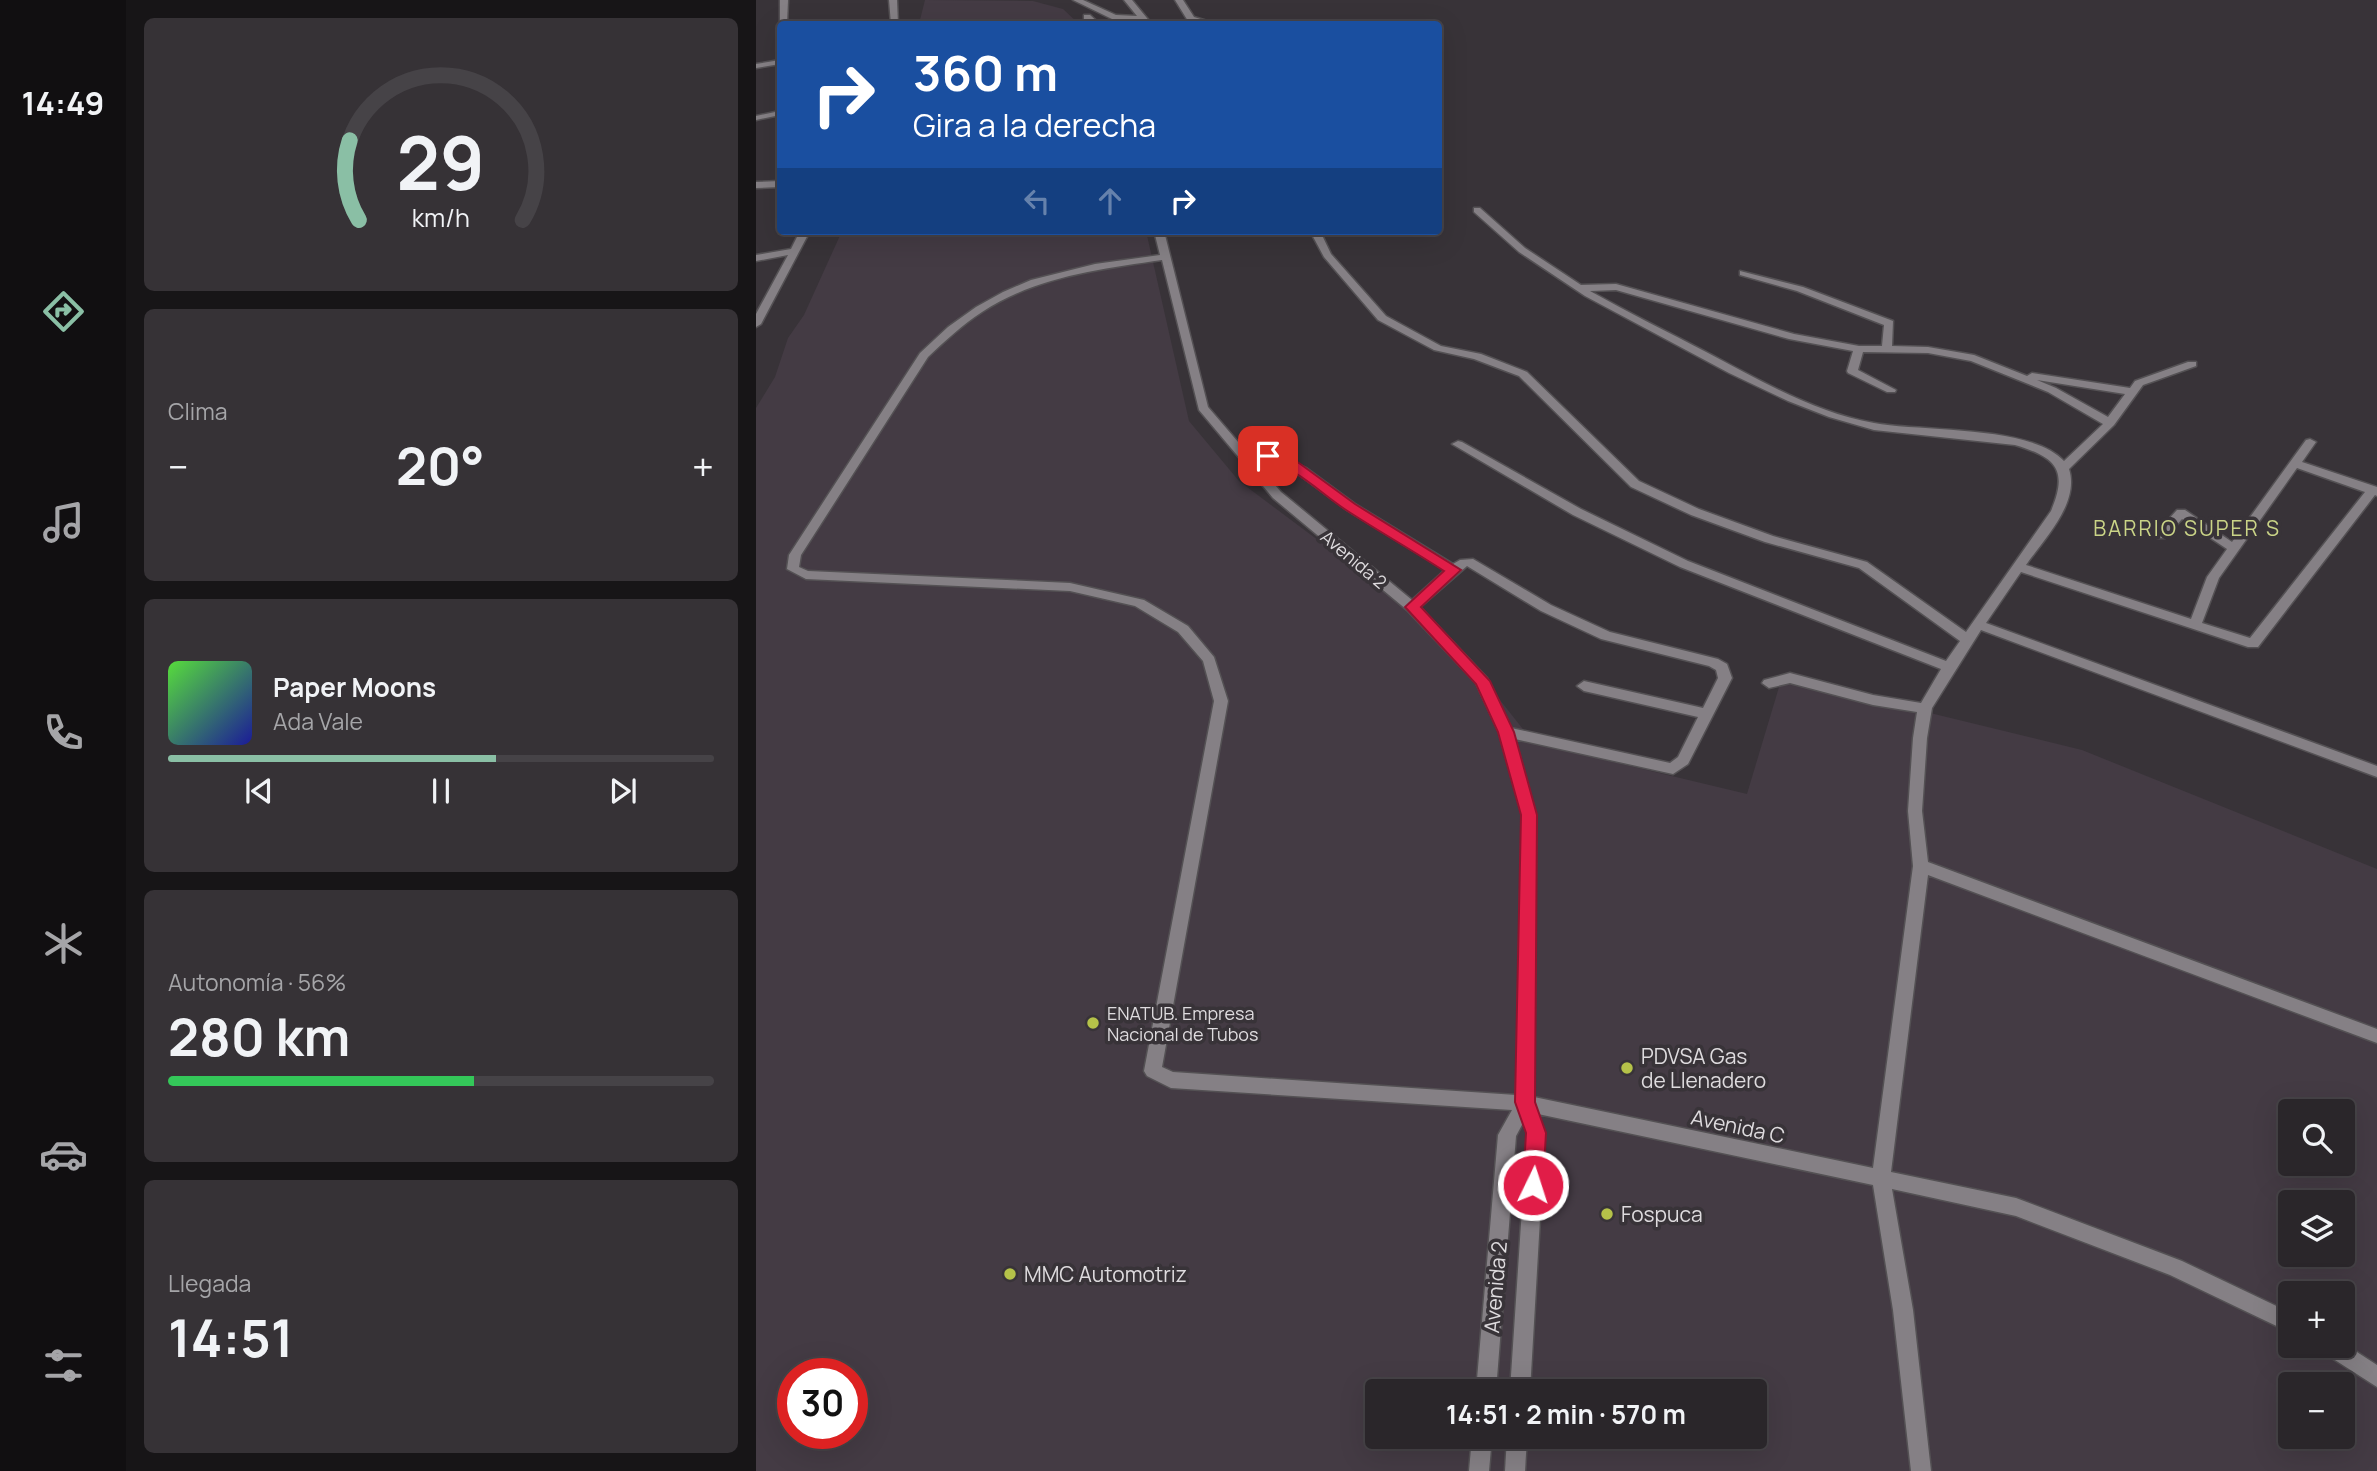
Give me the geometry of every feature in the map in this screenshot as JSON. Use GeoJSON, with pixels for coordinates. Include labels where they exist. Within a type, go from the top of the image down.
{"type":"FeatureCollection","features":[{"type":"Feature","properties":{"kind":"street"},"geometry":{"type":"LineString","coordinates":[[783,21],[784,0]]}},
{"type":"Feature","properties":{"kind":"street"},"geometry":{"type":"LineString","coordinates":[[893,0],[895,21]]}},
{"type":"Feature","properties":{"kind":"street"},"geometry":{"type":"LineString","coordinates":[[1077,0],[1115,17],[1145,21]]}},
{"type":"Feature","properties":{"kind":"street"},"geometry":{"type":"LineString","coordinates":[[1128,0],[1145,21]]}},
{"type":"Feature","properties":{"kind":"street"},"geometry":{"type":"LineString","coordinates":[[1179,0],[1190,21]]}},
{"type":"Feature","properties":{"kind":"street"},"geometry":{"type":"LineString","coordinates":[[1087,17],[1092,21]]}},
{"type":"Feature","properties":{"kind":"street"},"geometry":{"type":"LineString","coordinates":[[756,66],[777,62]]}},
{"type":"Feature","properties":{"kind":"street"},"geometry":{"type":"LineString","coordinates":[[756,118],[777,114]]}},
{"type":"Feature","properties":{"kind":"street"},"geometry":{"type":"LineString","coordinates":[[756,185],[777,184]]}},
{"type":"Feature","properties":{"kind":"street"},"geometry":{"type":"LineString","coordinates":[[1477,210],[1527,254],[1579,288],[1756,382],[1852,422],[1886,431],[1993,438],[2042,450],[2055,457],[2063,468],[2067,489],[2057,511],[1949,667],[1925,708],[1920,737],[1915,811],[1921,866],[1881,1180],[1903,1310],[1921,1471]]}},
{"type":"Feature","properties":{"kind":"street"},"geometry":{"type":"LineString","coordinates":[[756,324],[803,235]]}},
{"type":"Feature","properties":{"kind":"street","name":"Avenida 2"},"geometry":{"type":"LineString","coordinates":[[1160,235],[1203,408],[1277,495],[1412,607],[1482,681],[1506,732],[1529,815],[1525,1102],[1536,1133],[1521,1379]]}},
{"type":"Feature","properties":{"kind":"street"},"geometry":{"type":"LineString","coordinates":[[1317,235],[1327,255],[1382,318],[1438,348],[1477,356],[1522,374],[1635,485],[1695,512],[1769,539],[1863,565],[1967,639]]}},
{"type":"Feature","properties":{"kind":"street"},"geometry":{"type":"LineString","coordinates":[[756,258],[794,251]]}},
{"type":"Feature","properties":{"kind":"street","name":"Avenida C"},"geometry":{"type":"LineString","coordinates":[[1166,257],[1029,282],[992,300],[946,333],[924,355],[795,555],[793,569],[806,575],[1070,587],[1139,603],[1183,629],[1209,660],[1221,701],[1153,1070],[1171,1080],[1525,1102],[2016,1207],[2175,1268],[2278,1317]]}},
{"type":"Feature","properties":{"kind":"street"},"geometry":{"type":"LineString","coordinates":[[1743,273],[1800,289],[1889,323],[1887,349]]}},
{"type":"Feature","properties":{"kind":"street"},"geometry":{"type":"LineString","coordinates":[[1579,288],[1616,287],[1793,337],[1859,349],[1928,350],[1973,358],[2014,373],[2110,423]]}},
{"type":"Feature","properties":{"kind":"street"},"geometry":{"type":"LineString","coordinates":[[1859,349],[1852,371],[1892,390]]}},
{"type":"Feature","properties":{"kind":"street"},"geometry":{"type":"LineString","coordinates":[[2063,468],[2110,423],[2138,383],[2192,364]]}},
{"type":"Feature","properties":{"kind":"street"},"geometry":{"type":"LineString","coordinates":[[2014,373],[2132,392]]}},
{"type":"Feature","properties":{"kind":"street"},"geometry":{"type":"LineString","coordinates":[[2195,625],[2213,577],[2310,442]]}},
{"type":"Feature","properties":{"kind":"street"},"geometry":{"type":"LineString","coordinates":[[1458,444],[1577,512],[1684,564],[1949,667]]}},
{"type":"Feature","properties":{"kind":"street"},"geometry":{"type":"LineString","coordinates":[[1268,456],[1295,466],[1350,507],[1454,570]]}},
{"type":"Feature","properties":{"kind":"street"},"geometry":{"type":"LineString","coordinates":[[2020,566],[2253,644],[2375,491],[2294,463]]}},
{"type":"Feature","properties":{"kind":"street"},"geometry":{"type":"LineString","coordinates":[[2161,534],[2181,513],[2233,548]]}},
{"type":"Feature","properties":{"kind":"street"},"geometry":{"type":"LineString","coordinates":[[1412,607],[1461,564],[1476,564],[1546,608],[1606,636],[1713,662],[1722,667],[1725,678],[1683,760],[1673,769],[1506,732]]}},
{"type":"Feature","properties":{"kind":"street"},"geometry":{"type":"LineString","coordinates":[[1980,625],[2377,772]]}},
{"type":"Feature","properties":{"kind":"street"},"geometry":{"type":"LineString","coordinates":[[1769,683],[1790,678],[1873,700],[1925,708]]}},
{"type":"Feature","properties":{"kind":"street"},"geometry":{"type":"LineString","coordinates":[[1584,686],[1705,714]]}},
{"type":"Feature","properties":{"kind":"street"},"geometry":{"type":"LineString","coordinates":[[1921,866],[2377,1036]]}},
{"type":"Feature","properties":{"kind":"street","name":"Avenida 2"},"geometry":{"type":"LineString","coordinates":[[1487,1379],[1507,1135],[1525,1102]]}},
{"type":"Feature","properties":{"kind":"street"},"geometry":{"type":"LineString","coordinates":[[2349,1358],[2377,1377]]}},
{"type":"Feature","properties":{"kind":"street"},"geometry":{"type":"LineString","coordinates":[[1479,1471],[1481,1449]]}},
{"type":"Feature","properties":{"kind":"street"},"geometry":{"type":"LineString","coordinates":[[1515,1471],[1516,1449]]}},
{"type":"Feature","properties":{"kind":"shaded area"},"geometry":{"type":"Polygon","coordinates":[[[925,0],[1033,1],[1063,9],[1076,21],[920,21],[925,0]]]}},
{"type":"Feature","properties":{"kind":"shaded area"},"geometry":{"type":"Polygon","coordinates":[[[840,235],[1147,235],[1189,421],[1239,481],[1430,624],[1496,695],[1534,743],[1747,794],[1782,677],[2082,750],[2377,869],[2377,1471],[756,1471],[756,408],[775,377],[788,338],[804,315],[840,235]]]}},
{"type":"Feature","properties":{"kind":"place","name":"ENATUB. Empresa Nacional de Tubos"},"geometry":{"type":"Point","coordinates":[1093,1023]}},
{"type":"Feature","properties":{"kind":"place","name":"PDVSA Gas de Llenadero"},"geometry":{"type":"Point","coordinates":[1627,1068]}},
{"type":"Feature","properties":{"kind":"place","name":"Fospuca"},"geometry":{"type":"Point","coordinates":[1607,1214]}},
{"type":"Feature","properties":{"kind":"place","name":"MMC Automotriz"},"geometry":{"type":"Point","coordinates":[1010,1274]}},
{"type":"Feature","properties":{"kind":"district","name":"BARRIO SUPER S"},"geometry":{"type":"Point","coordinates":[2187,528]}},
{"type":"Feature","properties":{"kind":"route"},"geometry":{"type":"LineString","coordinates":[[1268,456],[1295,466],[1350,507],[1454,570],[1412,607],[1482,681],[1506,732],[1529,815],[1525,1102],[1536,1133],[1533,1185]]}}]}
